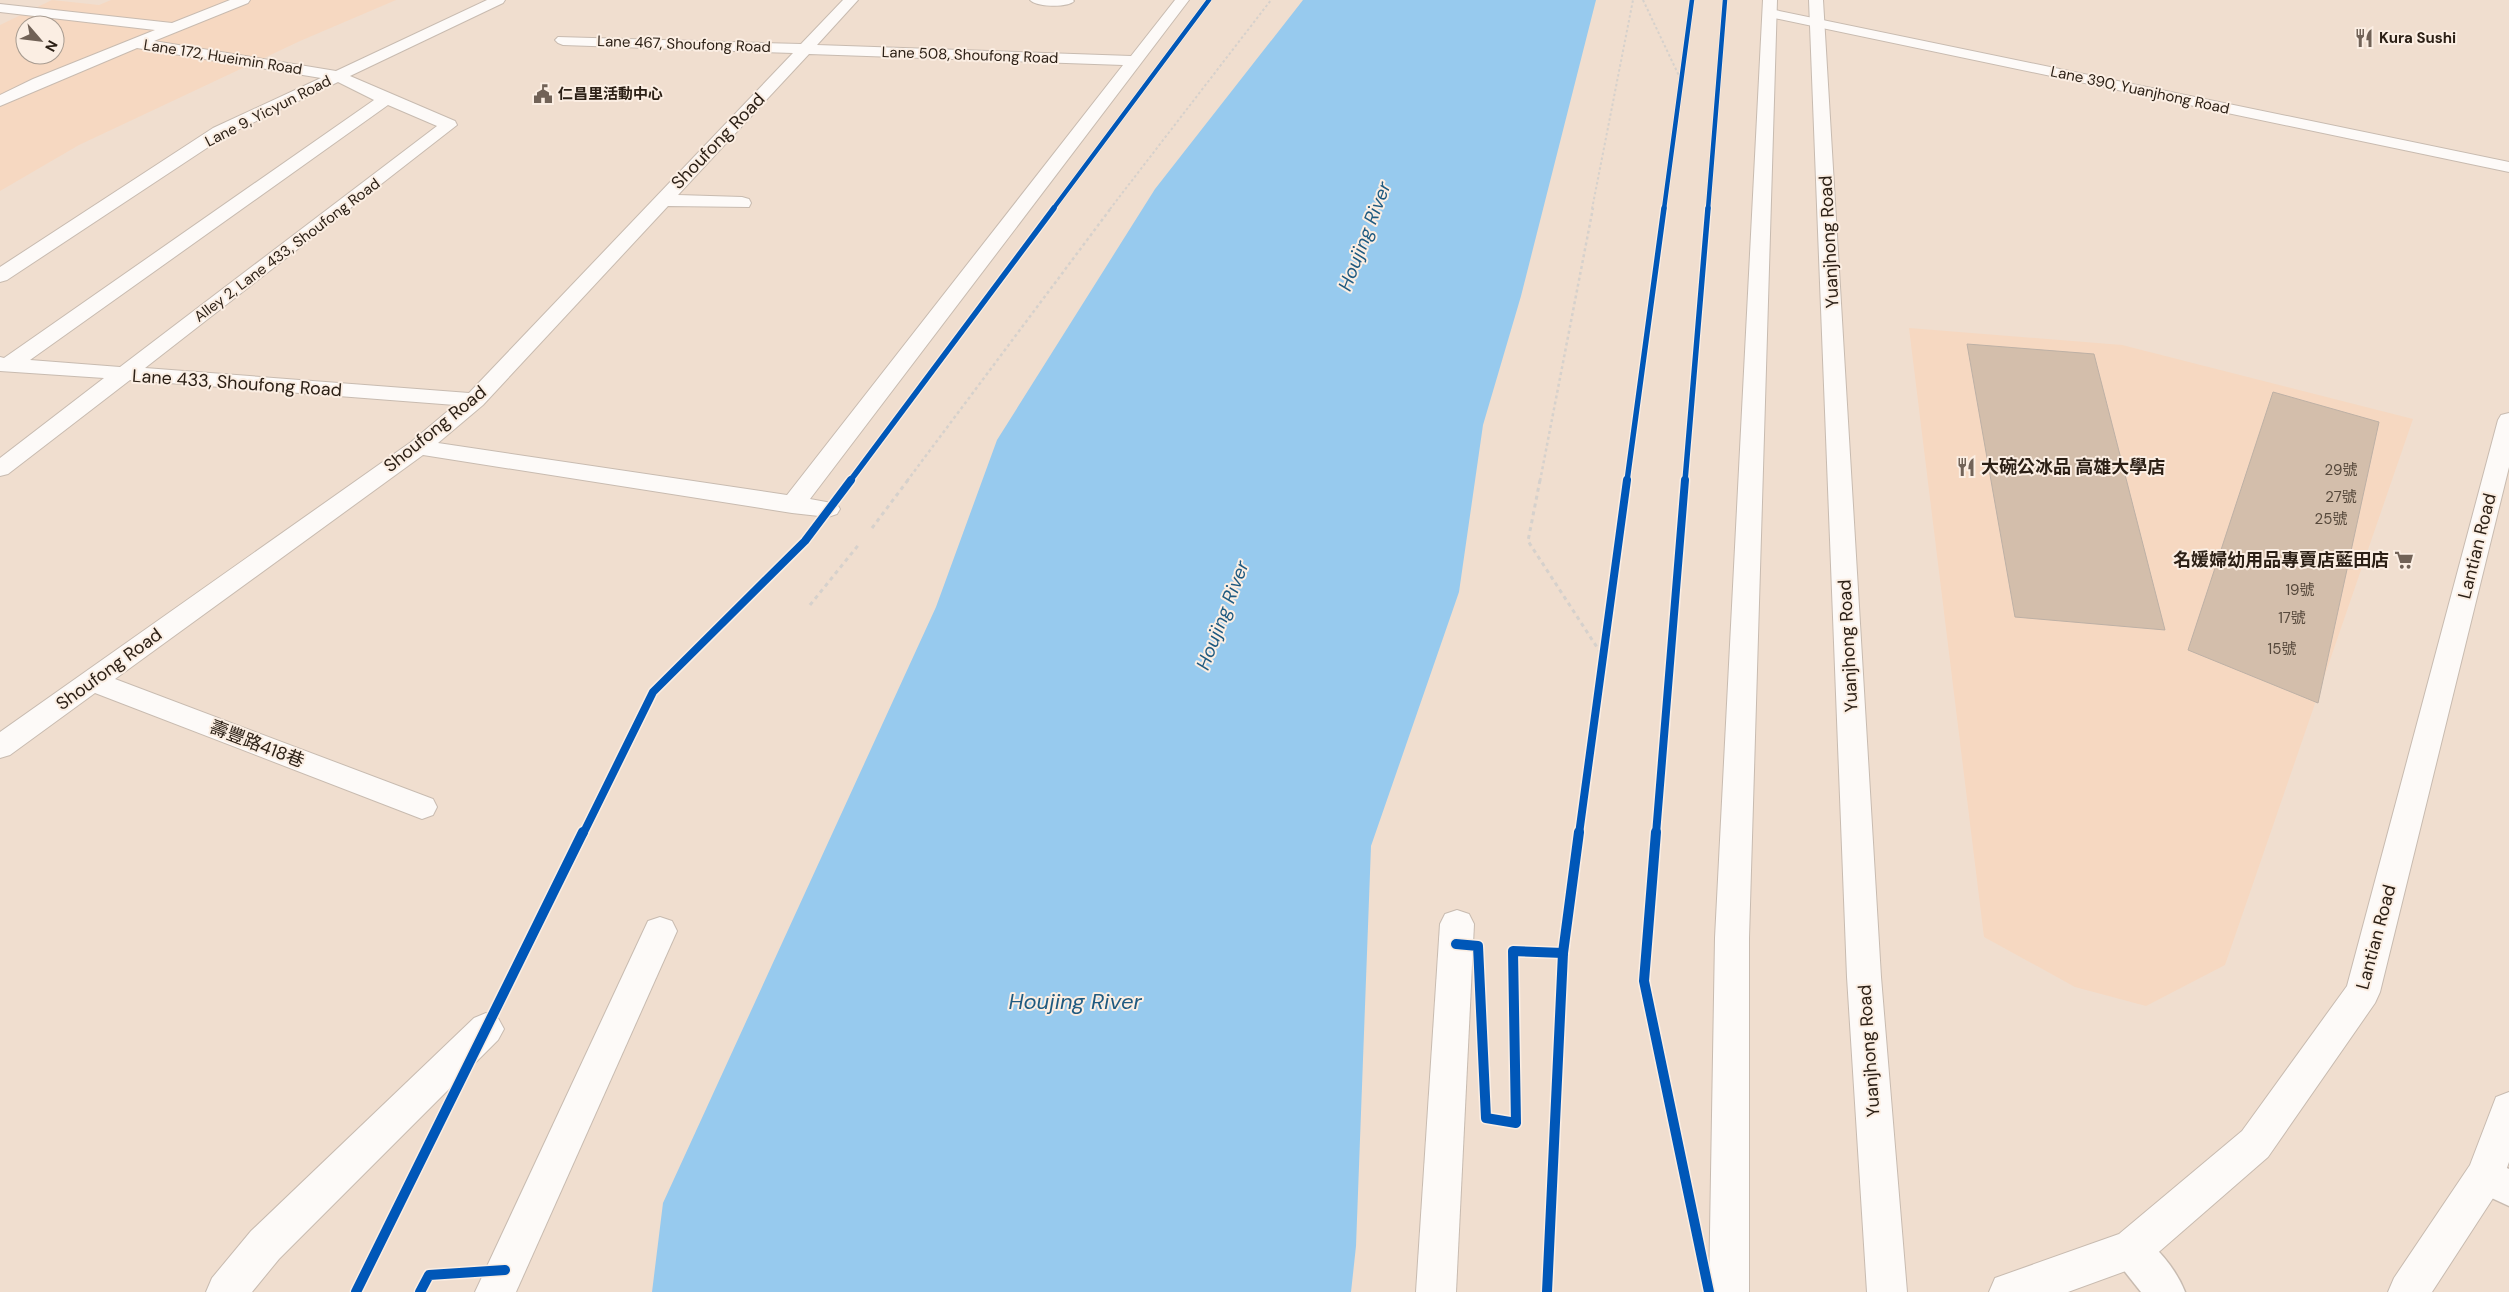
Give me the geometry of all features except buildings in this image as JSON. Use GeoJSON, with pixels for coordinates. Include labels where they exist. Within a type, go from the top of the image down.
{"type":"FeatureCollection","features":[{"type":"Feature","properties":{"kind":"street"},"geometry":{"type":"LineString","coordinates":[[0,101],[39,82],[243,0]]}},
{"type":"Feature","properties":{"kind":"street","name":"Lane 9, Yicyun Road"},"geometry":{"type":"LineString","coordinates":[[0,276],[219,132],[498,0]]}},
{"type":"Feature","properties":{"kind":"street","name":"Shoufong Road"},"geometry":{"type":"LineString","coordinates":[[0,747],[419,447],[475,400],[851,0]]}},
{"type":"Feature","properties":{"kind":"street"},"geometry":{"type":"LineString","coordinates":[[1037,0],[1067,1]]}},
{"type":"Feature","properties":{"kind":"street"},"geometry":{"type":"LineString","coordinates":[[792,505],[1182,0]]}},
{"type":"Feature","properties":{"kind":"street"},"geometry":{"type":"LineString","coordinates":[[1729,1292],[1732,938],[1770,7]]}},
{"type":"Feature","properties":{"kind":"street","name":"Lane 390, Yuanjhong Road"},"geometry":{"type":"LineString","coordinates":[[1770,7],[1817,12],[2509,167]]}},
{"type":"Feature","properties":{"kind":"street"},"geometry":{"type":"LineString","coordinates":[[0,8],[172,28]]}},
{"type":"Feature","properties":{"kind":"street","name":"Yuanjhong Road"},"geometry":{"type":"LineString","coordinates":[[1817,12],[1864,977],[1887,1292]]}},
{"type":"Feature","properties":{"kind":"street","name":"Lane 467, Shoufong Road"},"geometry":{"type":"LineString","coordinates":[[564,40],[805,49]]}},
{"type":"Feature","properties":{"kind":"street","name":"Lane 172, Hueimin Road"},"geometry":{"type":"LineString","coordinates":[[136,43],[338,76],[386,99],[449,125]]}},
{"type":"Feature","properties":{"kind":"street","name":"Lane 508, Shoufong Road"},"geometry":{"type":"LineString","coordinates":[[805,49],[1134,61]]}},
{"type":"Feature","properties":{"kind":"street"},"geometry":{"type":"LineString","coordinates":[[4,365],[386,99]]}},
{"type":"Feature","properties":{"kind":"street","name":"Alley 2, Lane 433, Shoufong Road"},"geometry":{"type":"LineString","coordinates":[[0,469],[449,125]]}},
{"type":"Feature","properties":{"kind":"street"},"geometry":{"type":"LineString","coordinates":[[661,200],[742,203]]}},
{"type":"Feature","properties":{"kind":"street","name":"Lane 433, Shoufong Road"},"geometry":{"type":"LineString","coordinates":[[4,365],[475,400]]}},
{"type":"Feature","properties":{"kind":"street","name":"Lantian Road"},"geometry":{"type":"LineString","coordinates":[[2009,1292],[2131,1250],[2255,1144],[2279,1113],[2363,992],[2509,420]]}},
{"type":"Feature","properties":{"kind":"street"},"geometry":{"type":"LineString","coordinates":[[419,447],[828,509]]}},
{"type":"Feature","properties":{"kind":"street","name":"壽豐路418巷"},"geometry":{"type":"LineString","coordinates":[[92,681],[422,807]]}},
{"type":"Feature","properties":{"kind":"street"},"geometry":{"type":"LineString","coordinates":[[1436,1292],[1457,924]]}},
{"type":"Feature","properties":{"kind":"street"},"geometry":{"type":"LineString","coordinates":[[496,1292],[660,931]]}},
{"type":"Feature","properties":{"kind":"street"},"geometry":{"type":"LineString","coordinates":[[226,1292],[265,1245],[486,1029]]}},
{"type":"Feature","properties":{"kind":"street"},"geometry":{"type":"LineString","coordinates":[[2408,1292],[2497,1182],[2509,1109]]}},
{"type":"Feature","properties":{"kind":"lane"},"geometry":{"type":"LineString","coordinates":[[2131,1250],[2166,1292]]}},
{"type":"Feature","properties":{"kind":"path"},"geometry":{"type":"LineString","coordinates":[[870,530],[1050,288],[1271,0]]}},
{"type":"Feature","properties":{"kind":"path"},"geometry":{"type":"LineString","coordinates":[[1602,655],[1528,541],[1633,0]]}},
{"type":"Feature","properties":{"kind":"path"},"geometry":{"type":"LineString","coordinates":[[1643,0],[1682,80]]}},
{"type":"Feature","properties":{"kind":"path"},"geometry":{"type":"LineString","coordinates":[[1680,90],[1684,62]]}},
{"type":"Feature","properties":{"kind":"path"},"geometry":{"type":"LineString","coordinates":[[810,605],[864,538]]}},
{"type":"Feature","properties":{"kind":"path"},"geometry":{"type":"LineString","coordinates":[[1601,664],[1604,645]]}},
{"type":"Feature","properties":{"kind":"shaded area"},"geometry":{"type":"Polygon","coordinates":[[[52,0],[99,5],[111,0],[396,0],[300,41],[79,145],[0,191],[0,25],[15,18],[15,65],[65,65],[65,15],[21,15],[52,0]]]}},
{"type":"Feature","properties":{"kind":"shaded area"},"geometry":{"type":"Polygon","coordinates":[[[1909,328],[2122,345],[2413,419],[2225,965],[2146,1006],[2075,987],[1984,937],[1909,328]]]}},
{"type":"Feature","properties":{"kind":"water","name":"Houjing River"},"geometry":{"type":"Polygon","coordinates":[[[1303,0],[1596,0],[1521,296],[1483,425],[1459,592],[1371,846],[1356,1246],[1351,1292],[652,1292],[663,1203],[936,607],[997,440],[1155,189],[1303,0]]]}},
{"type":"Feature","properties":{"kind":"cycle path"},"geometry":{"type":"LineString","coordinates":[[356,1292],[653,692],[805,541],[1209,0]]}},
{"type":"Feature","properties":{"kind":"cycle path"},"geometry":{"type":"LineString","coordinates":[[1547,1292],[1563,953],[1692,0]]}},
{"type":"Feature","properties":{"kind":"cycle path"},"geometry":{"type":"LineString","coordinates":[[1709,1292],[1644,981],[1725,0]]}},
{"type":"Feature","properties":{"kind":"cycle path"},"geometry":{"type":"LineString","coordinates":[[1456,944],[1478,946],[1486,1118],[1516,1123],[1513,951],[1563,953]]}},
{"type":"Feature","properties":{"kind":"cycle path"},"geometry":{"type":"LineString","coordinates":[[420,1292],[429,1275],[505,1270]]}},
{"type":"Feature","properties":{"kind":"place","name":"Kura Sushi"},"geometry":{"type":"Point","coordinates":[2364,38]}},
{"type":"Feature","properties":{"kind":"place","name":"仁昌里活動中心"},"geometry":{"type":"Point","coordinates":[543,94]}},
{"type":"Feature","properties":{"kind":"place","name":"大碗公冰品 高雄大學店"},"geometry":{"type":"Point","coordinates":[1966,467]}},
{"type":"Feature","properties":{"kind":"place","name":"名媛婦幼用品專賣店藍田店"},"geometry":{"type":"Point","coordinates":[2404,560]}}]}
